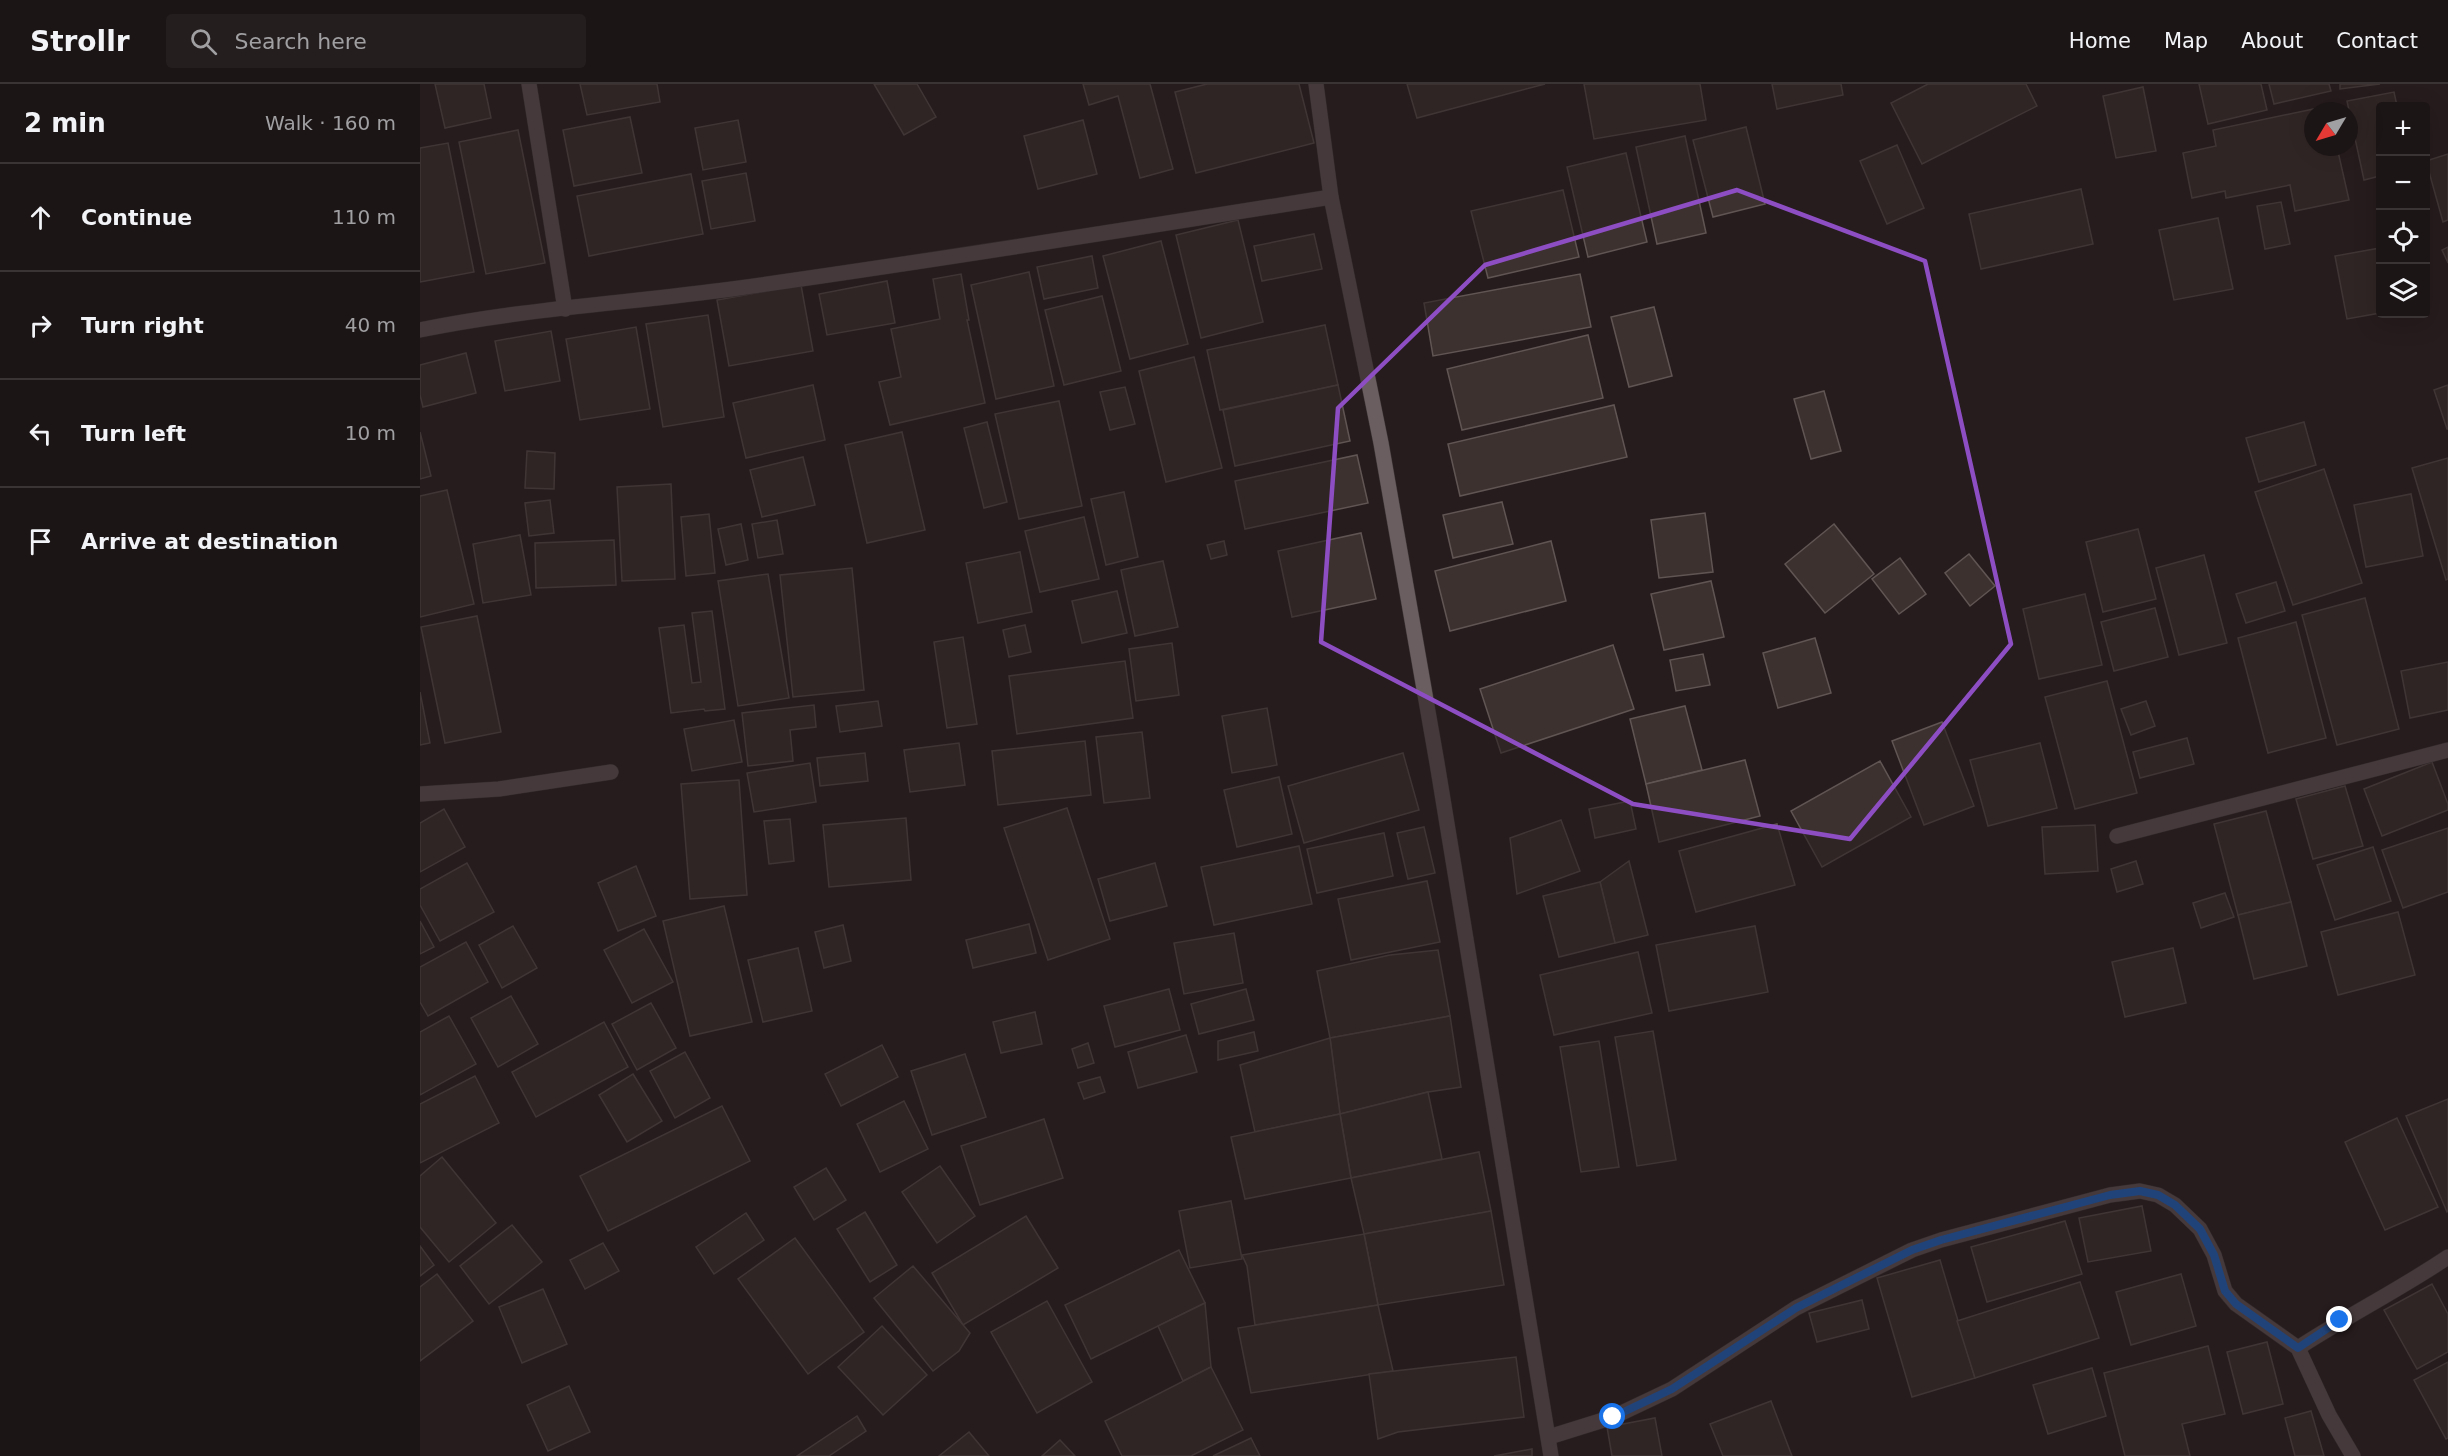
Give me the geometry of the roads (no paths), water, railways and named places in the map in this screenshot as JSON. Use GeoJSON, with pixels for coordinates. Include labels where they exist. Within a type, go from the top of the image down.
{"type":"FeatureCollection","features":[{"type":"Feature","properties":{"kind":"street"},"geometry":{"type":"LineString","coordinates":[[529,84],[565,309]]}},
{"type":"Feature","properties":{"kind":"street"},"geometry":{"type":"LineString","coordinates":[[1316,84],[1331,197],[1387,477],[1551,1456]]}},
{"type":"Feature","properties":{"kind":"street"},"geometry":{"type":"LineString","coordinates":[[420,330],[465,321],[663,298],[958,257],[1331,197]]}},
{"type":"Feature","properties":{"kind":"street"},"geometry":{"type":"LineString","coordinates":[[2117,836],[2448,750]]}},
{"type":"Feature","properties":{"kind":"street"},"geometry":{"type":"LineString","coordinates":[[420,794],[499,789],[611,772]]}},
{"type":"Feature","properties":{"kind":"street"},"geometry":{"type":"LineString","coordinates":[[1549,1437],[1613,1417],[1672,1389],[1796,1308],[1912,1250],[1941,1240],[2110,1195],[2140,1191],[2158,1195],[2175,1205],[2200,1229],[2214,1255],[2225,1291],[2236,1304],[2298,1348],[2329,1415],[2353,1456]]}},
{"type":"Feature","properties":{"kind":"street"},"geometry":{"type":"LineString","coordinates":[[2298,1348],[2340,1320],[2415,1279],[2448,1257]]}}]}
